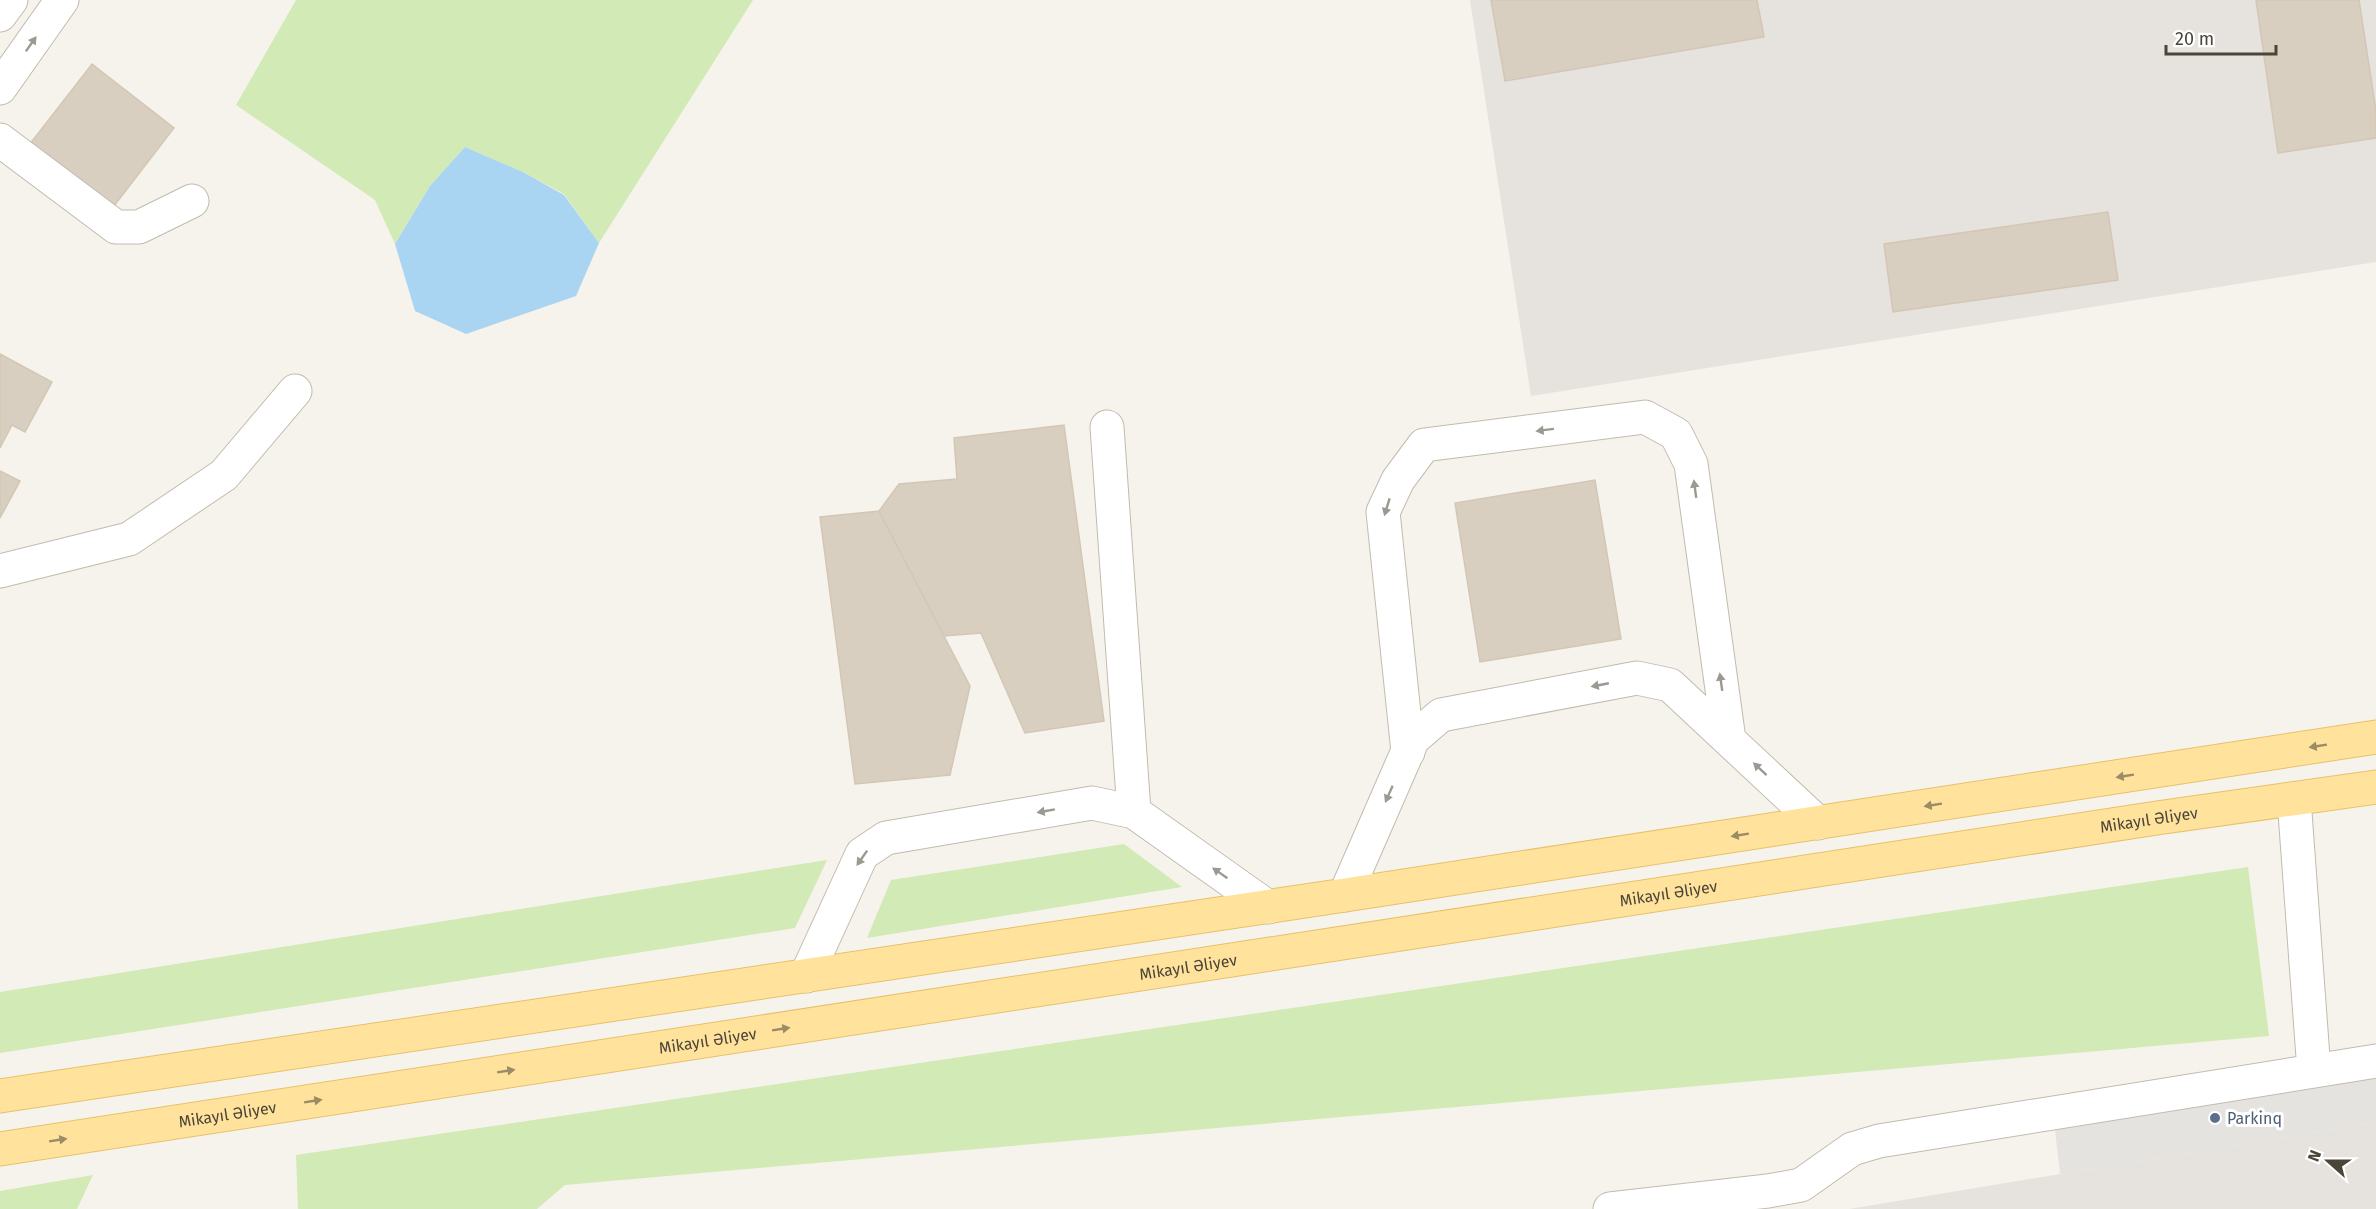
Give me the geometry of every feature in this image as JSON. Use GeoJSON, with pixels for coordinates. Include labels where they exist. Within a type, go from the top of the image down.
{"type":"FeatureCollection","features":[{"type":"Feature","properties":{"kind":"main road"},"geometry":{"type":"LineString","coordinates":[[0,1096],[1268,907],[2376,737]]}},
{"type":"Feature","properties":{"kind":"main road","name":"Mikayıl Əliyev"},"geometry":{"type":"LineString","coordinates":[[0,1149],[2145,820],[2376,787]]}},
{"type":"Feature","properties":{"kind":"street"},"geometry":{"type":"LineString","coordinates":[[0,15],[10,0]]}},
{"type":"Feature","properties":{"kind":"street"},"geometry":{"type":"LineString","coordinates":[[0,88],[62,0]]}},
{"type":"Feature","properties":{"kind":"street"},"geometry":{"type":"LineString","coordinates":[[0,140],[116,227],[139,227],[192,201]]}},
{"type":"Feature","properties":{"kind":"street"},"geometry":{"type":"LineString","coordinates":[[0,571],[129,539],[224,475],[296,391]]}},
{"type":"Feature","properties":{"kind":"street"},"geometry":{"type":"LineString","coordinates":[[1408,752],[1383,512],[1398,480],[1424,445],[1645,417],[1676,434],[1691,464],[1729,740]]}},
{"type":"Feature","properties":{"kind":"street"},"geometry":{"type":"LineString","coordinates":[[1107,426],[1134,812]]}},
{"type":"Feature","properties":{"kind":"street"},"geometry":{"type":"LineString","coordinates":[[1345,895],[1413,739],[1441,715],[1637,678],[1670,685],[1818,823]]}},
{"type":"Feature","properties":{"kind":"street"},"geometry":{"type":"LineString","coordinates":[[2294,799],[2313,1071]]}},
{"type":"Feature","properties":{"kind":"street"},"geometry":{"type":"LineString","coordinates":[[806,976],[862,854],[886,838],[1092,803],[1134,812],[1268,907]]}},
{"type":"Feature","properties":{"kind":"street"},"geometry":{"type":"LineString","coordinates":[[1610,1209],[1768,1191],[1801,1185],[1852,1149],[1879,1141],[2376,1061]]}},
{"type":"Feature","properties":{"kind":"shaded area"},"geometry":{"type":"Polygon","coordinates":[[[1470,0],[2376,0],[2376,262],[1531,396],[1470,0]]]}},
{"type":"Feature","properties":{"kind":"shaded area","name":"Parkinq"},"geometry":{"type":"Polygon","coordinates":[[[2376,1061],[2376,1122],[2060,1174],[2053,1113],[2376,1061]]]}},
{"type":"Feature","properties":{"kind":"shaded area"},"geometry":{"type":"Polygon","coordinates":[[[2376,1122],[2376,1209],[1849,1209],[2060,1174],[2376,1122]]]}},
{"type":"Feature","properties":{"kind":"green space"},"geometry":{"type":"Polygon","coordinates":[[[296,0],[753,0],[599,243],[564,194],[523,172],[465,147],[430,186],[395,244],[375,200],[236,105],[296,0]]]}},
{"type":"Feature","properties":{"kind":"green space"},"geometry":{"type":"Polygon","coordinates":[[[1124,844],[1182,887],[867,938],[891,880],[1124,844]]]}},
{"type":"Feature","properties":{"kind":"green space"},"geometry":{"type":"Polygon","coordinates":[[[827,860],[795,928],[0,1053],[0,992],[827,860]]]}},
{"type":"Feature","properties":{"kind":"green space"},"geometry":{"type":"Polygon","coordinates":[[[2248,867],[2269,1036],[565,1185],[537,1209],[298,1209],[296,1155],[2248,867]]]}},
{"type":"Feature","properties":{"kind":"green space"},"geometry":{"type":"Polygon","coordinates":[[[93,1175],[77,1209],[0,1209],[0,1191],[93,1175]]]}},
{"type":"Feature","properties":{"kind":"water"},"geometry":{"type":"Polygon","coordinates":[[[465,147],[523,172],[564,195],[599,243],[576,296],[466,334],[415,311],[395,244],[430,186],[465,147]]]}},
{"type":"Feature","properties":{"kind":"building"},"geometry":{"type":"Polygon","coordinates":[[[1491,0],[1757,0],[1764,37],[1505,81],[1491,0]]]}},
{"type":"Feature","properties":{"kind":"building"},"geometry":{"type":"Polygon","coordinates":[[[2256,0],[2359,0],[2376,111],[2376,138],[2278,153],[2256,0]]]}},
{"type":"Feature","properties":{"kind":"building"},"geometry":{"type":"Polygon","coordinates":[[[92,64],[174,128],[111,210],[29,145],[92,64]]]}},
{"type":"Feature","properties":{"kind":"building"},"geometry":{"type":"Polygon","coordinates":[[[2108,212],[2118,280],[1893,312],[1884,244],[2108,212]]]}},
{"type":"Feature","properties":{"kind":"building"},"geometry":{"type":"Polygon","coordinates":[[[0,354],[52,382],[25,432],[12,425],[0,448],[0,354]]]}},
{"type":"Feature","properties":{"kind":"building"},"geometry":{"type":"Polygon","coordinates":[[[1064,425],[1104,721],[1025,733],[981,633],[944,636],[879,511],[899,484],[957,479],[954,438],[1064,425]]]}},
{"type":"Feature","properties":{"kind":"building"},"geometry":{"type":"Polygon","coordinates":[[[0,471],[20,481],[0,518],[0,471]]]}},
{"type":"Feature","properties":{"kind":"building"},"geometry":{"type":"Polygon","coordinates":[[[1595,480],[1621,639],[1480,662],[1455,503],[1595,480]]]}},
{"type":"Feature","properties":{"kind":"building"},"geometry":{"type":"Polygon","coordinates":[[[879,511],[970,686],[950,775],[855,784],[820,517],[879,511]]]}},
{"type":"Feature","properties":{"kind":"place","name":"Parkinq"},"geometry":{"type":"Point","coordinates":[2215,1118]}}]}
